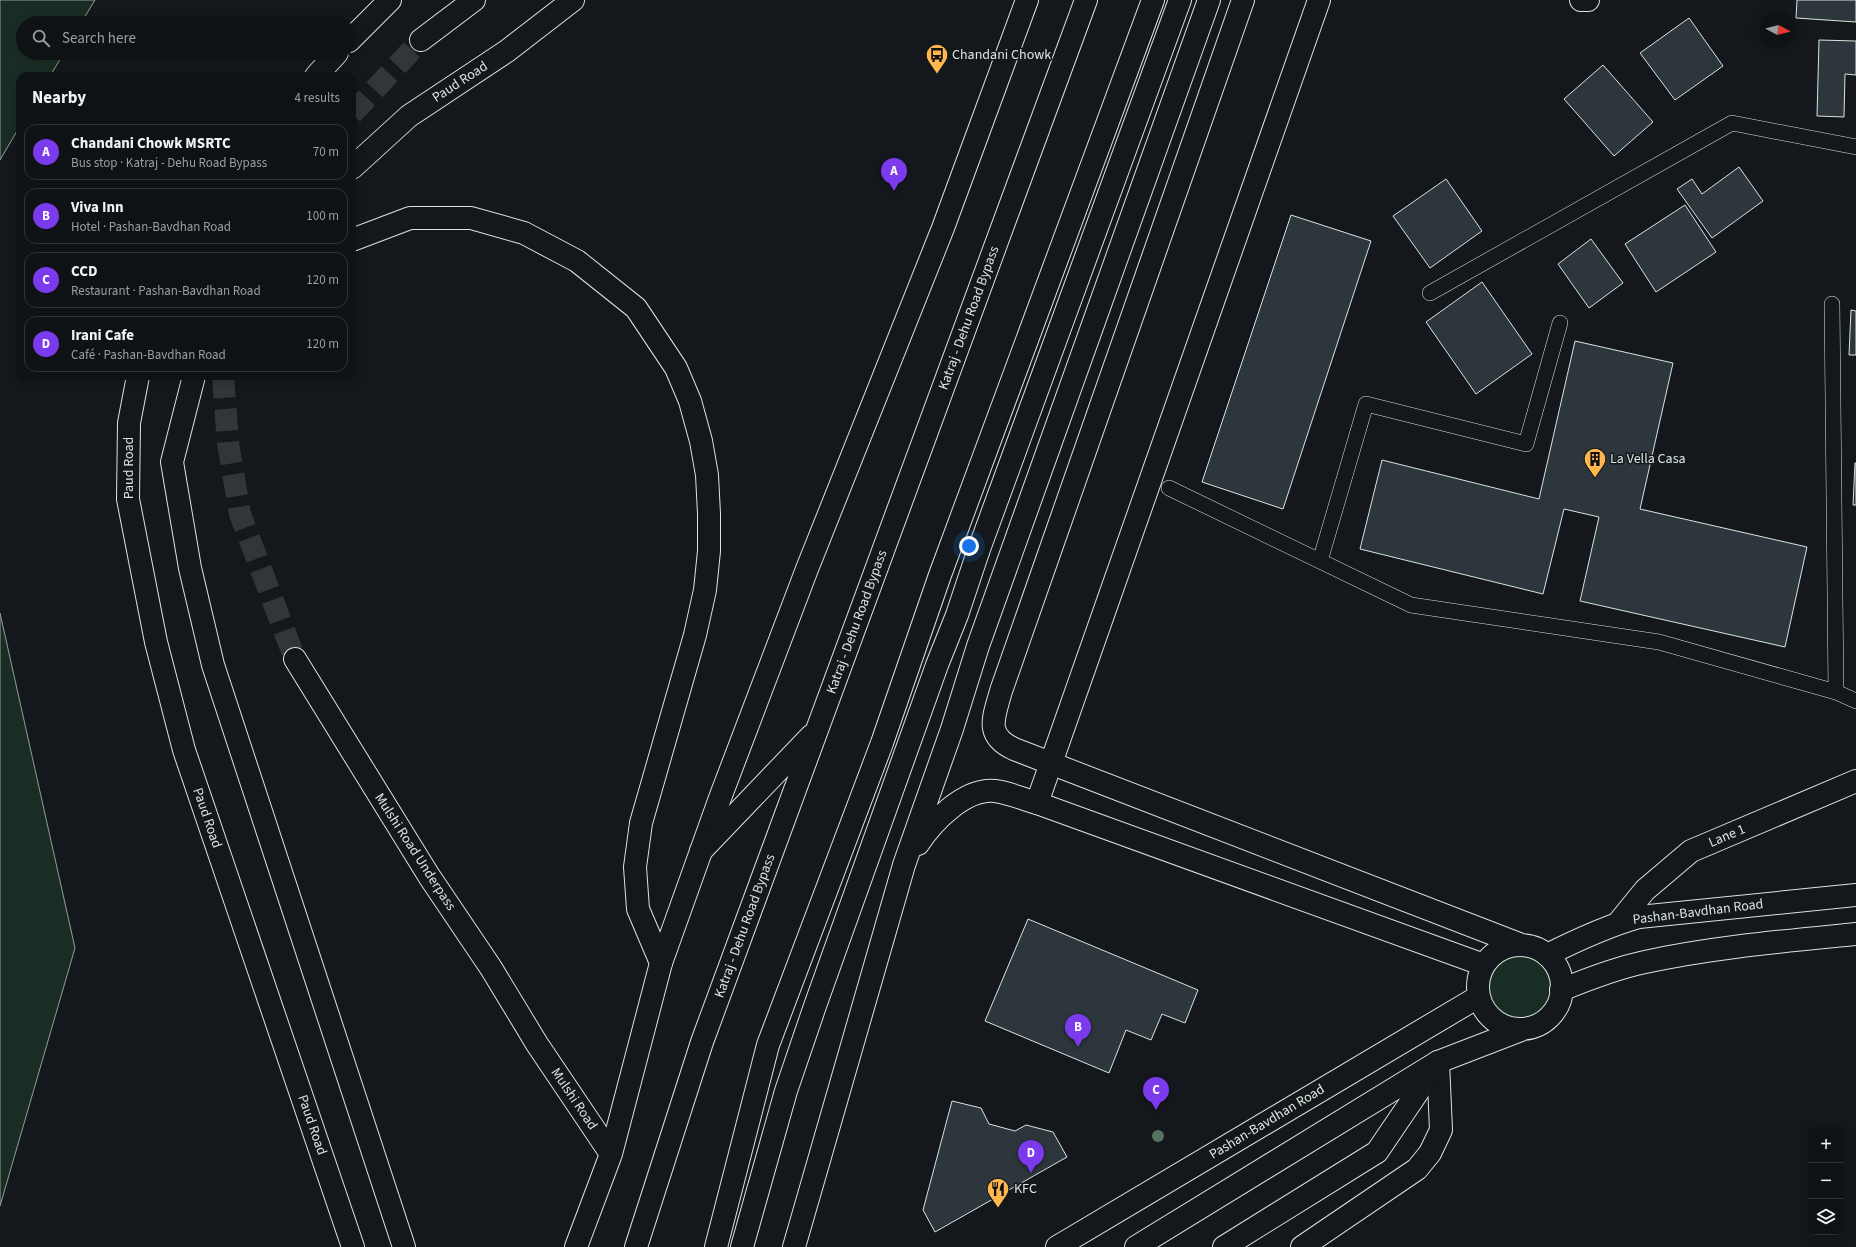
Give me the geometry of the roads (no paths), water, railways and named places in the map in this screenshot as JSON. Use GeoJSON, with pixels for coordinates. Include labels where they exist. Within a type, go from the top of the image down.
{"type":"FeatureCollection","features":[{"type":"Feature","properties":{"kind":"main road"},"geometry":{"type":"LineString","coordinates":[[356,34],[390,0]]}},
{"type":"Feature","properties":{"kind":"main road"},"geometry":{"type":"LineString","coordinates":[[421,40],[474,0]]}},
{"type":"Feature","properties":{"kind":"main road","name":"Paud Road"},"geometry":{"type":"LineString","coordinates":[[356,164],[409,116],[507,51],[573,0]]}},
{"type":"Feature","properties":{"kind":"main road"},"geometry":{"type":"LineString","coordinates":[[576,1247],[611,1154],[661,963],[701,851],[807,569],[943,228],[1027,0]]}},
{"type":"Feature","properties":{"kind":"main road","name":"Katraj - Dehu Road Bypass"},"geometry":{"type":"LineString","coordinates":[[636,1247],[702,1042],[1086,0]]}},
{"type":"Feature","properties":{"kind":"main road"},"geometry":{"type":"LineString","coordinates":[[716,1247],[768,1045],[882,744],[940,575],[1154,0]]}},
{"type":"Feature","properties":{"kind":"main road"},"geometry":{"type":"LineString","coordinates":[[742,1247],[786,1091],[815,1006],[957,615],[978,552],[1180,0]]}},
{"type":"Feature","properties":{"kind":"main road"},"geometry":{"type":"LineString","coordinates":[[794,1247],[904,865],[981,638],[1209,0]]}},
{"type":"Feature","properties":{"kind":"main road"},"geometry":{"type":"LineString","coordinates":[[1136,1247],[1438,1062],[1520,1030],[1539,1025],[1553,1013],[1561,995],[1561,976],[1552,959],[1537,948],[1519,944],[1050,763],[1004,744],[996,736],[993,722],[1001,691],[1243,0]]}},
{"type":"Feature","properties":{"kind":"main road"},"geometry":{"type":"LineString","coordinates":[[1037,803],[1319,0]]}},
{"type":"Feature","properties":{"kind":"main road"},"geometry":{"type":"LineString","coordinates":[[1580,0],[1588,0]]}},
{"type":"Feature","properties":{"kind":"main road"},"geometry":{"type":"LineString","coordinates":[[320,72],[331,60]]}},
{"type":"Feature","properties":{"kind":"main road"},"geometry":{"type":"LineString","coordinates":[[356,238],[410,218],[471,218],[524,233],[577,260],[636,308],[676,368],[690,401],[701,441],[707,475],[709,551],[705,590],[695,636],[655,770],[641,823],[635,867],[638,909],[661,963]]}},
{"type":"Feature","properties":{"kind":"main road","name":"Paud Road"},"geometry":{"type":"LineString","coordinates":[[137,380],[129,423],[128,499],[156,642],[184,750],[353,1247]]}},
{"type":"Feature","properties":{"kind":"main road"},"geometry":{"type":"LineString","coordinates":[[193,380],[172,462],[190,568],[213,665],[404,1247]]}},
{"type":"Feature","properties":{"kind":"main road","name":"Mulshi Road Underpass"},"geometry":{"type":"LineString","coordinates":[[295,659],[394,821],[491,968],[537,1044]]}},
{"type":"Feature","properties":{"kind":"main road"},"geometry":{"type":"LineString","coordinates":[[701,851],[818,730]]}},
{"type":"Feature","properties":{"kind":"main road","name":"Lane 1"},"geometry":{"type":"LineString","coordinates":[[1619,922],[1645,890],[1691,851],[1856,781]]}},
{"type":"Feature","properties":{"kind":"main road"},"geometry":{"type":"LineString","coordinates":[[904,865],[926,831],[942,813],[974,794],[994,791],[1037,803],[1484,965]]}},
{"type":"Feature","properties":{"kind":"main road","name":"Pashan-Bavdhan Road"},"geometry":{"type":"LineString","coordinates":[[1547,955],[1619,922],[1639,917],[1856,895]]}},
{"type":"Feature","properties":{"kind":"main road"},"geometry":{"type":"LineString","coordinates":[[1561,990],[1612,970],[1644,962],[1734,947],[1856,934]]}},
{"type":"Feature","properties":{"kind":"main road"},"geometry":{"type":"LineString","coordinates":[[1519,944],[1501,949],[1486,961],[1478,978],[1478,997],[1487,1014],[1502,1026],[1520,1030]]}},
{"type":"Feature","properties":{"kind":"main road","name":"Pashan-Bavdhan Road"},"geometry":{"type":"LineString","coordinates":[[1056,1247],[1478,997]]}},
{"type":"Feature","properties":{"kind":"main road","name":"Mulshi Road"},"geometry":{"type":"LineString","coordinates":[[537,1044],[611,1154]]}},
{"type":"Feature","properties":{"kind":"main road"},"geometry":{"type":"LineString","coordinates":[[1224,1247],[1377,1152],[1438,1062]]}},
{"type":"Feature","properties":{"kind":"main road"},"geometry":{"type":"LineString","coordinates":[[1302,1247],[1417,1169],[1430,1152],[1441,1130],[1438,1062]]}},
{"type":"Feature","properties":{"kind":"lane"},"geometry":{"type":"LineString","coordinates":[[1430,293],[1732,123],[1856,147]]}},
{"type":"Feature","properties":{"kind":"lane"},"geometry":{"type":"LineString","coordinates":[[1832,304],[1836,692]]}},
{"type":"Feature","properties":{"kind":"lane"},"geometry":{"type":"LineString","coordinates":[[1320,561],[1366,404],[1526,444],[1560,323]]}},
{"type":"Feature","properties":{"kind":"lane"},"geometry":{"type":"LineString","coordinates":[[1169,488],[1411,605],[1659,642],[1836,692],[1856,701]]}},
{"type":"Feature","properties":{"kind":"tunnel"},"geometry":{"type":"LineString","coordinates":[[356,110],[421,40]]}},
{"type":"Feature","properties":{"kind":"tunnel"},"geometry":{"type":"LineString","coordinates":[[223,380],[228,443],[240,514],[295,659]]}},
{"type":"Feature","properties":{"kind":"place","name":"Chandani Chowk"},"geometry":{"type":"Point","coordinates":[937,74]}},
{"type":"Feature","properties":{"kind":"place","name":"Chandani Chowk MSRTC"},"geometry":{"type":"Point","coordinates":[894,191]}},
{"type":"Feature","properties":{"kind":"place","name":"La Vella Casa"},"geometry":{"type":"Point","coordinates":[1595,478]}},
{"type":"Feature","properties":{"kind":"place","name":"Viva Inn"},"geometry":{"type":"Point","coordinates":[1078,1047]}},
{"type":"Feature","properties":{"kind":"place","name":"CCD"},"geometry":{"type":"Point","coordinates":[1156,1110]}},
{"type":"Feature","properties":{"kind":"place","name":"Irani Cafe"},"geometry":{"type":"Point","coordinates":[1031,1173]}},
{"type":"Feature","properties":{"kind":"place","name":"KFC"},"geometry":{"type":"Point","coordinates":[998,1208]}}]}
